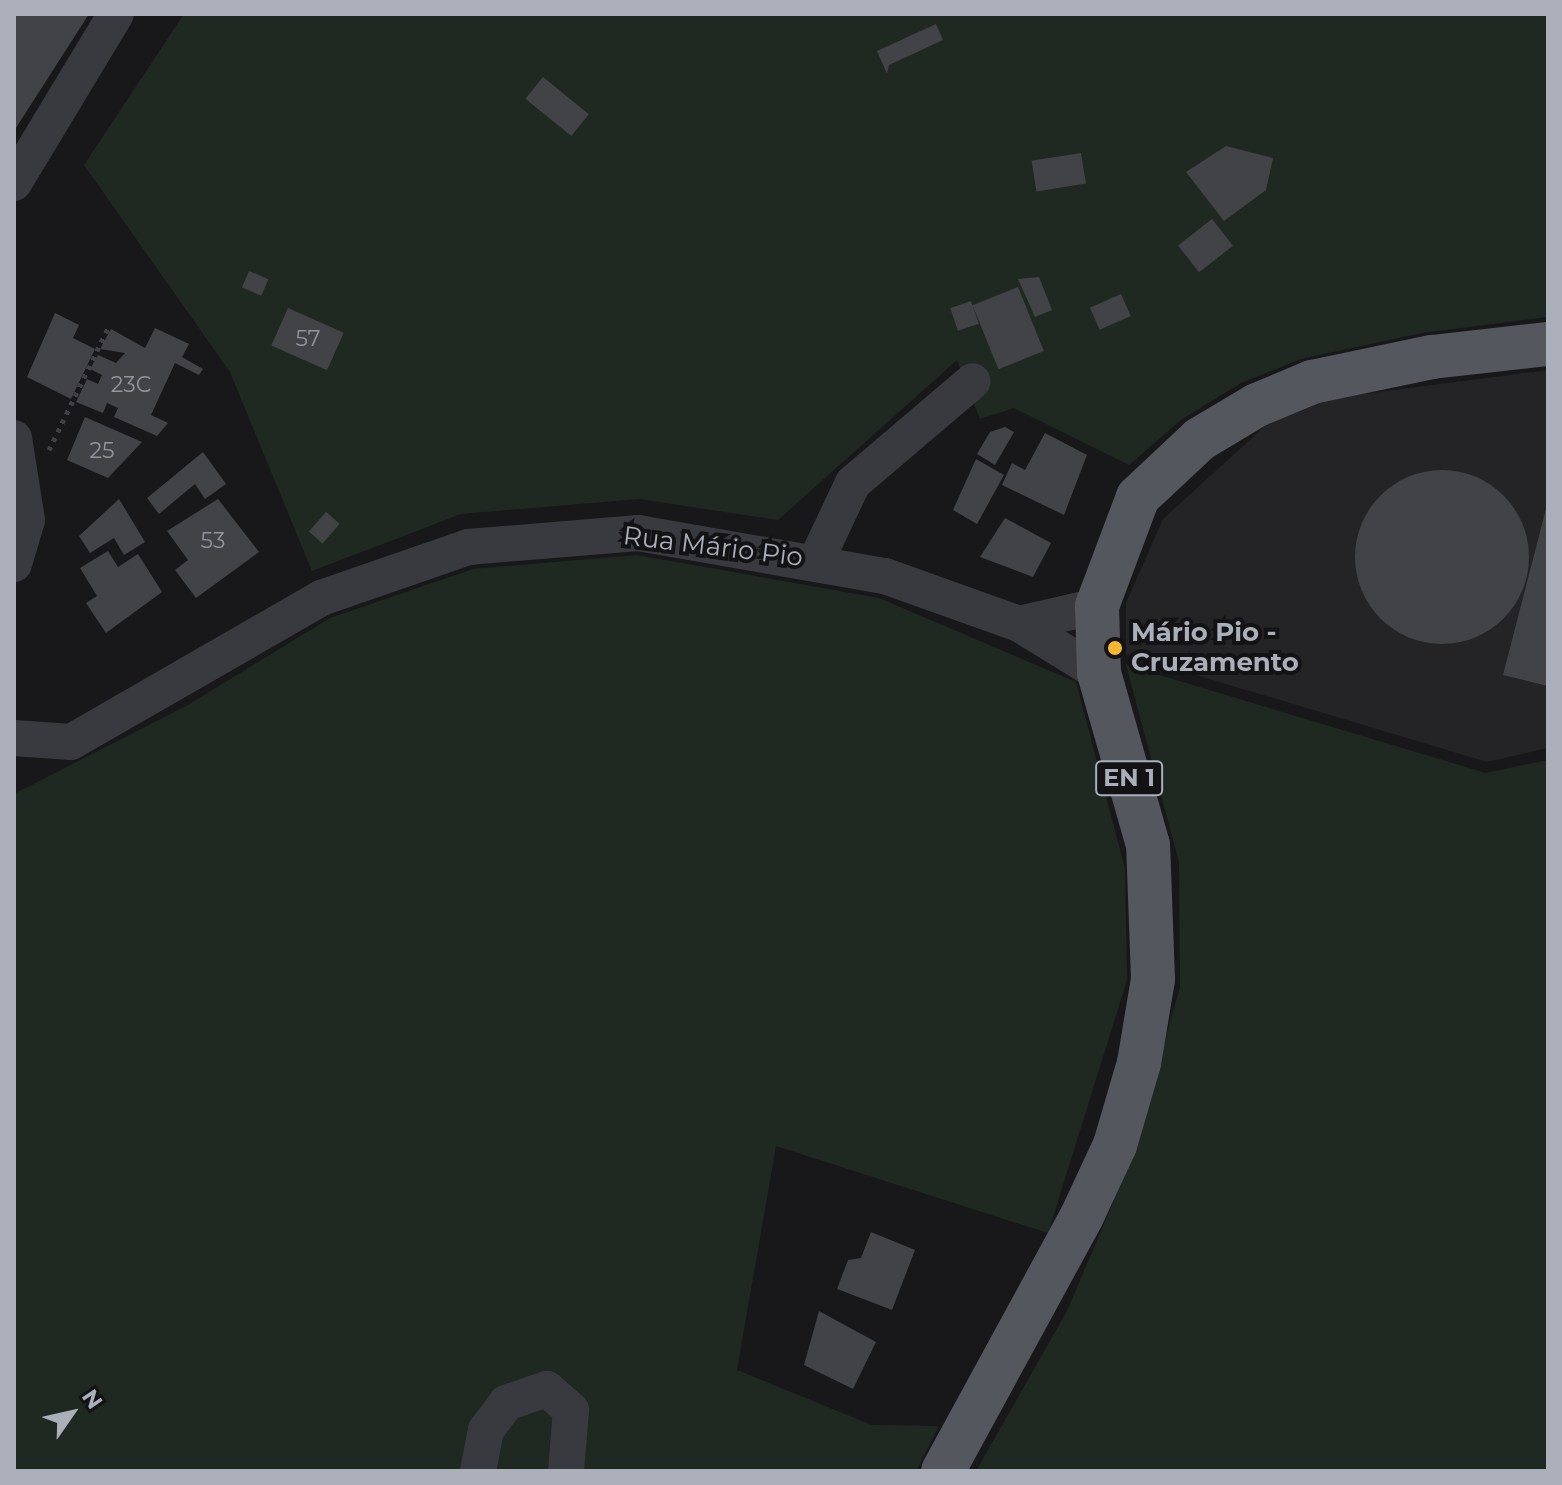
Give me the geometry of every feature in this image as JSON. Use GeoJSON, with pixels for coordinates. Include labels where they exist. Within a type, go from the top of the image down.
{"type":"FeatureCollection","features":[{"type":"Feature","properties":{"kind":"main road","name":"EN 1"},"geometry":{"type":"LineString","coordinates":[[943,1471],[1082,1216],[1115,1145],[1139,1063],[1153,979],[1148,845],[1099,673],[1097,606],[1138,497],[1200,439],[1257,405],[1327,379],[1432,357],[1548,344]]}},
{"type":"Feature","properties":{"kind":"street"},"geometry":{"type":"LineString","coordinates":[[14,183],[116,14]]}},
{"type":"Feature","properties":{"kind":"street"},"geometry":{"type":"LineString","coordinates":[[817,559],[853,483],[973,381]]}},
{"type":"Feature","properties":{"kind":"street"},"geometry":{"type":"LineString","coordinates":[[14,438],[25,483],[27,520],[14,564]]}},
{"type":"Feature","properties":{"kind":"street","name":"Rua Mário Pio"},"geometry":{"type":"LineString","coordinates":[[17,744],[71,742],[321,598],[468,547],[638,533],[817,559],[885,576],[1019,624],[1099,673]]}},
{"type":"Feature","properties":{"kind":"street"},"geometry":{"type":"LineString","coordinates":[[1019,624],[1097,606]]}},
{"type":"Feature","properties":{"kind":"street"},"geometry":{"type":"LineString","coordinates":[[478,1471],[486,1430],[506,1403],[547,1389],[571,1410],[566,1471]]}},
{"type":"Feature","properties":{"kind":"path"},"geometry":{"type":"LineString","coordinates":[[25,483],[58,436],[108,328]]}},
{"type":"Feature","properties":{"kind":"shaded area"},"geometry":{"type":"Polygon","coordinates":[[[184,14],[1548,14],[1548,317],[1422,333],[1301,359],[1241,383],[1182,419],[1129,465],[1014,408],[980,419],[957,360],[778,520],[639,499],[461,514],[312,571],[230,372],[84,165],[184,14]]]}},
{"type":"Feature","properties":{"kind":"shaded area"},"geometry":{"type":"Polygon","coordinates":[[[1548,370],[1548,748],[1487,762],[1126,654],[1126,603],[1163,519],[1265,426],[1318,400],[1548,370]]]}},
{"type":"Feature","properties":{"kind":"shaded area"},"geometry":{"type":"Polygon","coordinates":[[[637,555],[879,598],[1076,682],[1125,869],[1127,980],[1048,1233],[776,1146],[737,1370],[872,1425],[939,1426],[916,1471],[14,1471],[14,794],[188,705],[330,618],[473,569],[637,555]]]}},
{"type":"Feature","properties":{"kind":"shaded area"},"geometry":{"type":"Polygon","coordinates":[[[1126,665],[1486,773],[1548,760],[1548,1471],[976,1471],[1067,1311],[1131,1161],[1180,987],[1179,862],[1126,665]]]}},
{"type":"Feature","properties":{"kind":"building"},"geometry":{"type":"Polygon","coordinates":[[[14,14],[89,14],[14,131],[14,14]]]}},
{"type":"Feature","properties":{"kind":"building"},"geometry":{"type":"Polygon","coordinates":[[[936,24],[943,40],[889,65],[887,74],[877,51],[936,24]]]}},
{"type":"Feature","properties":{"kind":"building"},"geometry":{"type":"Polygon","coordinates":[[[543,77],[589,114],[571,136],[525,99],[543,77]]]}},
{"type":"Feature","properties":{"kind":"building"},"geometry":{"type":"Polygon","coordinates":[[[1226,146],[1273,158],[1266,190],[1224,221],[1186,172],[1226,146]]]}},
{"type":"Feature","properties":{"kind":"building"},"geometry":{"type":"Polygon","coordinates":[[[1081,153],[1086,184],[1036,191],[1032,161],[1081,153]]]}},
{"type":"Feature","properties":{"kind":"building"},"geometry":{"type":"Polygon","coordinates":[[[1212,219],[1233,246],[1199,272],[1178,245],[1212,219]]]}},
{"type":"Feature","properties":{"kind":"building"},"geometry":{"type":"Polygon","coordinates":[[[249,271],[268,279],[261,296],[242,288],[249,271]]]}},
{"type":"Feature","properties":{"kind":"building"},"geometry":{"type":"Polygon","coordinates":[[[1039,277],[1052,310],[1035,317],[1018,279],[1039,277]]]}},
{"type":"Feature","properties":{"kind":"building"},"geometry":{"type":"Polygon","coordinates":[[[1018,287],[1044,351],[998,369],[973,305],[1018,287]]]}},
{"type":"Feature","properties":{"kind":"building"},"geometry":{"type":"Polygon","coordinates":[[[1121,294],[1131,316],[1100,330],[1090,308],[1121,294]]]}},
{"type":"Feature","properties":{"kind":"building"},"geometry":{"type":"Polygon","coordinates":[[[971,301],[979,324],[958,331],[950,308],[971,301]]]}},
{"type":"Feature","properties":{"kind":"building"},"geometry":{"type":"Polygon","coordinates":[[[288,308],[344,333],[327,370],[271,345],[288,308]]]}},
{"type":"Feature","properties":{"kind":"building"},"geometry":{"type":"Polygon","coordinates":[[[55,313],[79,325],[73,338],[95,349],[71,399],[27,377],[55,313]]]}},
{"type":"Feature","properties":{"kind":"building"},"geometry":{"type":"Polygon","coordinates":[[[155,328],[189,344],[182,357],[203,369],[199,375],[175,363],[151,415],[168,423],[157,436],[114,417],[118,408],[107,403],[103,413],[76,402],[87,379],[98,384],[102,375],[90,369],[98,355],[116,363],[125,353],[100,349],[111,329],[145,348],[155,328]]]}},
{"type":"Feature","properties":{"kind":"building"},"geometry":{"type":"Polygon","coordinates":[[[85,417],[142,442],[108,478],[67,460],[85,417]]]}},
{"type":"Feature","properties":{"kind":"building"},"geometry":{"type":"Polygon","coordinates":[[[1005,427],[1014,432],[995,465],[977,454],[990,432],[1005,427]]]}},
{"type":"Feature","properties":{"kind":"building"},"geometry":{"type":"Polygon","coordinates":[[[1045,433],[1087,455],[1064,515],[1002,485],[1012,463],[1025,470],[1045,433]]]}},
{"type":"Feature","properties":{"kind":"building"},"geometry":{"type":"Polygon","coordinates":[[[203,452],[226,484],[205,499],[195,484],[159,514],[147,498],[203,452]]]}},
{"type":"Feature","properties":{"kind":"building"},"geometry":{"type":"Polygon","coordinates":[[[976,459],[1004,475],[977,524],[953,510],[976,459]]]}},
{"type":"Feature","properties":{"kind":"building"},"geometry":{"type":"Polygon","coordinates":[[[1442,470],[1475,476],[1504,495],[1523,524],[1529,557],[1523,590],[1504,619],[1475,638],[1442,644],[1409,638],[1380,619],[1361,590],[1355,557],[1361,524],[1380,495],[1409,476],[1442,470]]]}},
{"type":"Feature","properties":{"kind":"building"},"geometry":{"type":"Polygon","coordinates":[[[119,499],[145,542],[124,555],[114,538],[90,553],[79,536],[119,499]]]}},
{"type":"Feature","properties":{"kind":"building"},"geometry":{"type":"Polygon","coordinates":[[[218,499],[259,552],[196,598],[175,570],[188,560],[167,531],[218,499]]]}},
{"type":"Feature","properties":{"kind":"building"},"geometry":{"type":"Polygon","coordinates":[[[1548,501],[1548,686],[1503,675],[1548,501]]]}},
{"type":"Feature","properties":{"kind":"building"},"geometry":{"type":"Polygon","coordinates":[[[326,512],[340,524],[323,543],[309,532],[326,512]]]}},
{"type":"Feature","properties":{"kind":"building"},"geometry":{"type":"Polygon","coordinates":[[[1005,518],[1051,543],[1033,577],[980,557],[1005,518]]]}},
{"type":"Feature","properties":{"kind":"building"},"geometry":{"type":"Polygon","coordinates":[[[108,551],[118,567],[138,554],[162,592],[106,633],[86,603],[97,596],[80,568],[108,551]]]}},
{"type":"Feature","properties":{"kind":"building"},"geometry":{"type":"Polygon","coordinates":[[[871,1232],[915,1250],[892,1310],[837,1289],[848,1260],[861,1258],[871,1232]]]}},
{"type":"Feature","properties":{"kind":"building"},"geometry":{"type":"Polygon","coordinates":[[[819,1311],[876,1342],[853,1389],[804,1365],[819,1311]]]}},
{"type":"Feature","properties":{"kind":"place","name":"Mário Pio - Cruzamento"},"geometry":{"type":"Point","coordinates":[1115,648]}}]}
